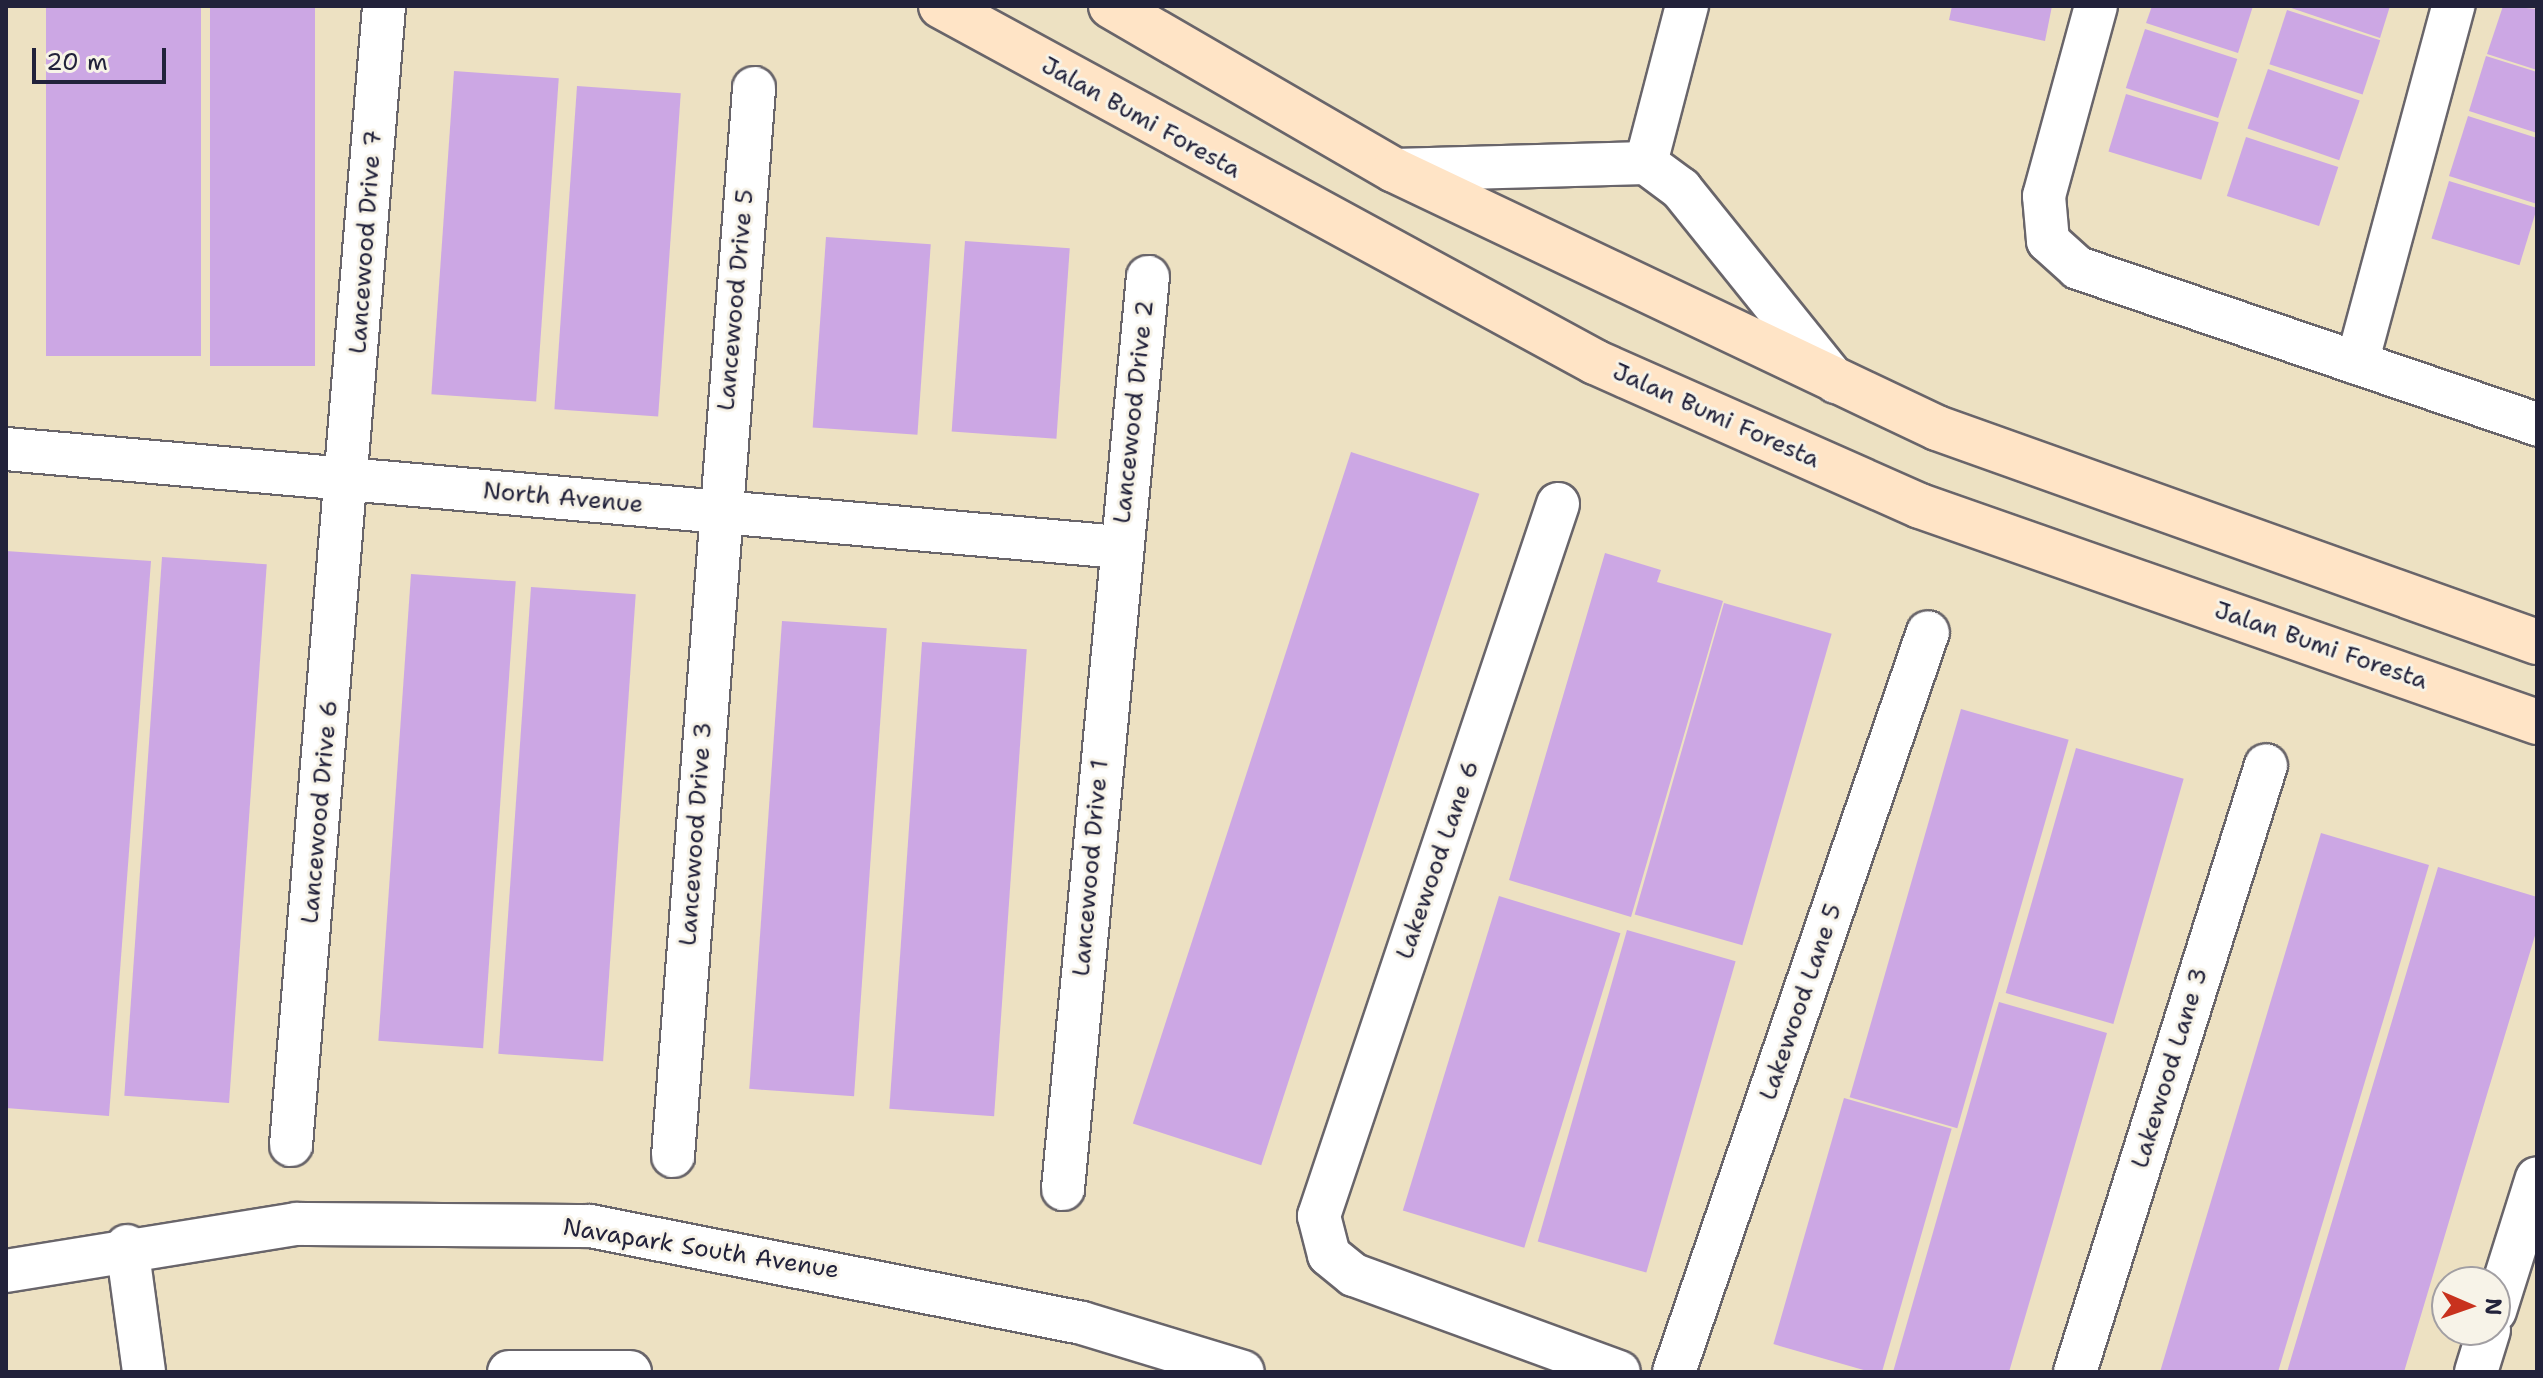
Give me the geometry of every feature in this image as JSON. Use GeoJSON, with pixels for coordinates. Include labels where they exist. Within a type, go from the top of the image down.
{"type":"FeatureCollection","features":[{"type":"Feature","properties":{"kind":"main road","name":"Jalan Bumi Foresta"},"geometry":{"type":"LineString","coordinates":[[941,6],[1595,362],[1920,506],[2537,722]]}},
{"type":"Feature","properties":{"kind":"main road"},"geometry":{"type":"LineString","coordinates":[[1111,6],[1394,170],[1937,428],[2537,642]]}},
{"type":"Feature","properties":{"kind":"street","name":"Lancewood Drive 7"},"geometry":{"type":"LineString","coordinates":[[348,479],[384,6]]}},
{"type":"Feature","properties":{"kind":"street"},"geometry":{"type":"LineString","coordinates":[[1646,163],[1687,6]]}},
{"type":"Feature","properties":{"kind":"street"},"geometry":{"type":"LineString","coordinates":[[2096,6],[2044,196],[2048,241],[2078,268],[2537,424]]}},
{"type":"Feature","properties":{"kind":"street"},"geometry":{"type":"LineString","coordinates":[[2357,363],[2453,6]]}},
{"type":"Feature","properties":{"kind":"street","name":"Lancewood Drive 5"},"geometry":{"type":"LineString","coordinates":[[719,512],[754,88]]}},
{"type":"Feature","properties":{"kind":"street"},"geometry":{"type":"LineString","coordinates":[[1394,170],[1646,163],[1681,189],[1836,382]]}},
{"type":"Feature","properties":{"kind":"street","name":"Lancewood Drive 2"},"geometry":{"type":"LineString","coordinates":[[1120,547],[1148,277]]}},
{"type":"Feature","properties":{"kind":"street","name":"North Avenue"},"geometry":{"type":"LineString","coordinates":[[6,449],[1120,547]]}},
{"type":"Feature","properties":{"kind":"street","name":"Lancewood Drive 6"},"geometry":{"type":"LineString","coordinates":[[291,1145],[348,479]]}},
{"type":"Feature","properties":{"kind":"street","name":"Lakewood Lane 6"},"geometry":{"type":"LineString","coordinates":[[1558,504],[1319,1216],[1329,1255],[1354,1275],[1619,1372]]}},
{"type":"Feature","properties":{"kind":"street","name":"Lancewood Drive 3"},"geometry":{"type":"LineString","coordinates":[[673,1156],[719,512]]}},
{"type":"Feature","properties":{"kind":"street","name":"Lancewood Drive 1"},"geometry":{"type":"LineString","coordinates":[[1063,1189],[1120,547]]}},
{"type":"Feature","properties":{"kind":"street","name":"Lakewood Lane 5"},"geometry":{"type":"LineString","coordinates":[[1674,1372],[1928,632]]}},
{"type":"Feature","properties":{"kind":"street","name":"Lakewood Lane 3"},"geometry":{"type":"LineString","coordinates":[[2075,1372],[2266,765]]}},
{"type":"Feature","properties":{"kind":"street"},"geometry":{"type":"LineString","coordinates":[[2509,1266],[2537,1178]]}},
{"type":"Feature","properties":{"kind":"street","name":"Navapark South Avenue"},"geometry":{"type":"LineString","coordinates":[[6,1271],[127,1246],[296,1224],[590,1226],[1082,1323],[1243,1372]]}},
{"type":"Feature","properties":{"kind":"street"},"geometry":{"type":"LineString","coordinates":[[127,1246],[144,1372]]}},
{"type":"Feature","properties":{"kind":"street"},"geometry":{"type":"LineString","coordinates":[[2476,1372],[2484,1346]]}},
{"type":"Feature","properties":{"kind":"street"},"geometry":{"type":"LineString","coordinates":[[509,1372],[630,1372]]}},
{"type":"Feature","properties":{"kind":"building"},"geometry":{"type":"Polygon","coordinates":[[[46,6],[201,6],[201,356],[46,356],[46,6]]]}},
{"type":"Feature","properties":{"kind":"building"},"geometry":{"type":"Polygon","coordinates":[[[210,6],[315,6],[315,366],[210,366],[210,6]]]}},
{"type":"Feature","properties":{"kind":"building"},"geometry":{"type":"Polygon","coordinates":[[[1952,6],[2052,6],[2045,41],[1949,20],[1952,6]]]}},
{"type":"Feature","properties":{"kind":"building"},"geometry":{"type":"Polygon","coordinates":[[[2152,6],[2253,6],[2238,53],[2146,23],[2152,6]]]}},
{"type":"Feature","properties":{"kind":"building"},"geometry":{"type":"Polygon","coordinates":[[[2285,6],[2390,6],[2380,38],[2285,6]]]}},
{"type":"Feature","properties":{"kind":"building"},"geometry":{"type":"Polygon","coordinates":[[[2503,6],[2537,9],[2537,70],[2487,54],[2503,6]]]}},
{"type":"Feature","properties":{"kind":"building"},"geometry":{"type":"Polygon","coordinates":[[[2287,10],[2380,40],[2363,94],[2269,64],[2287,10]]]}},
{"type":"Feature","properties":{"kind":"building"},"geometry":{"type":"Polygon","coordinates":[[[2145,29],[2237,59],[2218,118],[2126,88],[2145,29]]]}},
{"type":"Feature","properties":{"kind":"building"},"geometry":{"type":"Polygon","coordinates":[[[2486,56],[2537,72],[2537,133],[2469,111],[2486,56]]]}},
{"type":"Feature","properties":{"kind":"building"},"geometry":{"type":"Polygon","coordinates":[[[2268,69],[2360,101],[2339,160],[2247,129],[2268,69]]]}},
{"type":"Feature","properties":{"kind":"building"},"geometry":{"type":"Polygon","coordinates":[[[454,71],[559,78],[536,402],[431,394],[454,71]]]}},
{"type":"Feature","properties":{"kind":"building"},"geometry":{"type":"Polygon","coordinates":[[[577,86],[681,93],[658,416],[554,409],[577,86]]]}},
{"type":"Feature","properties":{"kind":"building"},"geometry":{"type":"Polygon","coordinates":[[[2126,94],[2219,122],[2201,180],[2108,151],[2126,94]]]}},
{"type":"Feature","properties":{"kind":"building"},"geometry":{"type":"Polygon","coordinates":[[[2468,116],[2537,138],[2537,204],[2449,176],[2468,116]]]}},
{"type":"Feature","properties":{"kind":"building"},"geometry":{"type":"Polygon","coordinates":[[[2246,137],[2338,167],[2319,226],[2227,196],[2246,137]]]}},
{"type":"Feature","properties":{"kind":"building"},"geometry":{"type":"Polygon","coordinates":[[[2449,181],[2537,208],[2519,265],[2431,238],[2449,181]]]}},
{"type":"Feature","properties":{"kind":"building"},"geometry":{"type":"Polygon","coordinates":[[[826,237],[931,244],[917,435],[813,428],[826,237]]]}},
{"type":"Feature","properties":{"kind":"building"},"geometry":{"type":"Polygon","coordinates":[[[965,241],[1070,248],[1056,439],[952,432],[965,241]]]}},
{"type":"Feature","properties":{"kind":"building"},"geometry":{"type":"Polygon","coordinates":[[[1351,452],[1479,494],[1261,1165],[1133,1123],[1351,452]]]}},
{"type":"Feature","properties":{"kind":"building"},"geometry":{"type":"Polygon","coordinates":[[[6,551],[151,561],[109,1116],[6,1108],[6,551]]]}},
{"type":"Feature","properties":{"kind":"building"},"geometry":{"type":"Polygon","coordinates":[[[1605,553],[1661,570],[1657,582],[1723,601],[1631,917],[1509,880],[1605,553]]]}},
{"type":"Feature","properties":{"kind":"building"},"geometry":{"type":"Polygon","coordinates":[[[162,557],[267,564],[229,1103],[124,1096],[162,557]]]}},
{"type":"Feature","properties":{"kind":"building"},"geometry":{"type":"Polygon","coordinates":[[[411,574],[516,581],[483,1048],[378,1041],[411,574]]]}},
{"type":"Feature","properties":{"kind":"building"},"geometry":{"type":"Polygon","coordinates":[[[531,587],[636,594],[603,1061],[498,1054],[531,587]]]}},
{"type":"Feature","properties":{"kind":"building"},"geometry":{"type":"Polygon","coordinates":[[[1724,603],[1832,634],[1742,945],[1635,914],[1724,603]]]}},
{"type":"Feature","properties":{"kind":"building"},"geometry":{"type":"Polygon","coordinates":[[[782,621],[887,628],[854,1096],[749,1089],[782,621]]]}},
{"type":"Feature","properties":{"kind":"building"},"geometry":{"type":"Polygon","coordinates":[[[922,642],[1027,649],[994,1116],[889,1109],[922,642]]]}},
{"type":"Feature","properties":{"kind":"building"},"geometry":{"type":"Polygon","coordinates":[[[1961,709],[2069,740],[1957,1128],[1850,1097],[1961,709]]]}},
{"type":"Feature","properties":{"kind":"building"},"geometry":{"type":"Polygon","coordinates":[[[2076,748],[2184,779],[2113,1024],[2006,993],[2076,748]]]}},
{"type":"Feature","properties":{"kind":"building"},"geometry":{"type":"Polygon","coordinates":[[[2321,833],[2429,865],[2392,991],[2278,1372],[2160,1372],[2321,833]]]}},
{"type":"Feature","properties":{"kind":"building"},"geometry":{"type":"Polygon","coordinates":[[[2438,867],[2537,897],[2537,929],[2436,1266],[2431,1266],[2431,1282],[2404,1372],[2287,1372],[2438,867]]]}},
{"type":"Feature","properties":{"kind":"building"},"geometry":{"type":"Polygon","coordinates":[[[1499,896],[1620,933],[1524,1248],[1403,1211],[1499,896]]]}},
{"type":"Feature","properties":{"kind":"building"},"geometry":{"type":"Polygon","coordinates":[[[1627,930],[1736,961],[1646,1273],[1538,1241],[1627,930]]]}},
{"type":"Feature","properties":{"kind":"building"},"geometry":{"type":"Polygon","coordinates":[[[1999,1002],[2107,1033],[2052,1225],[2009,1372],[1893,1372],[1999,1002]]]}},
{"type":"Feature","properties":{"kind":"building"},"geometry":{"type":"Polygon","coordinates":[[[1844,1098],[1952,1129],[1882,1372],[1871,1372],[1773,1344],[1844,1098]]]}}]}
